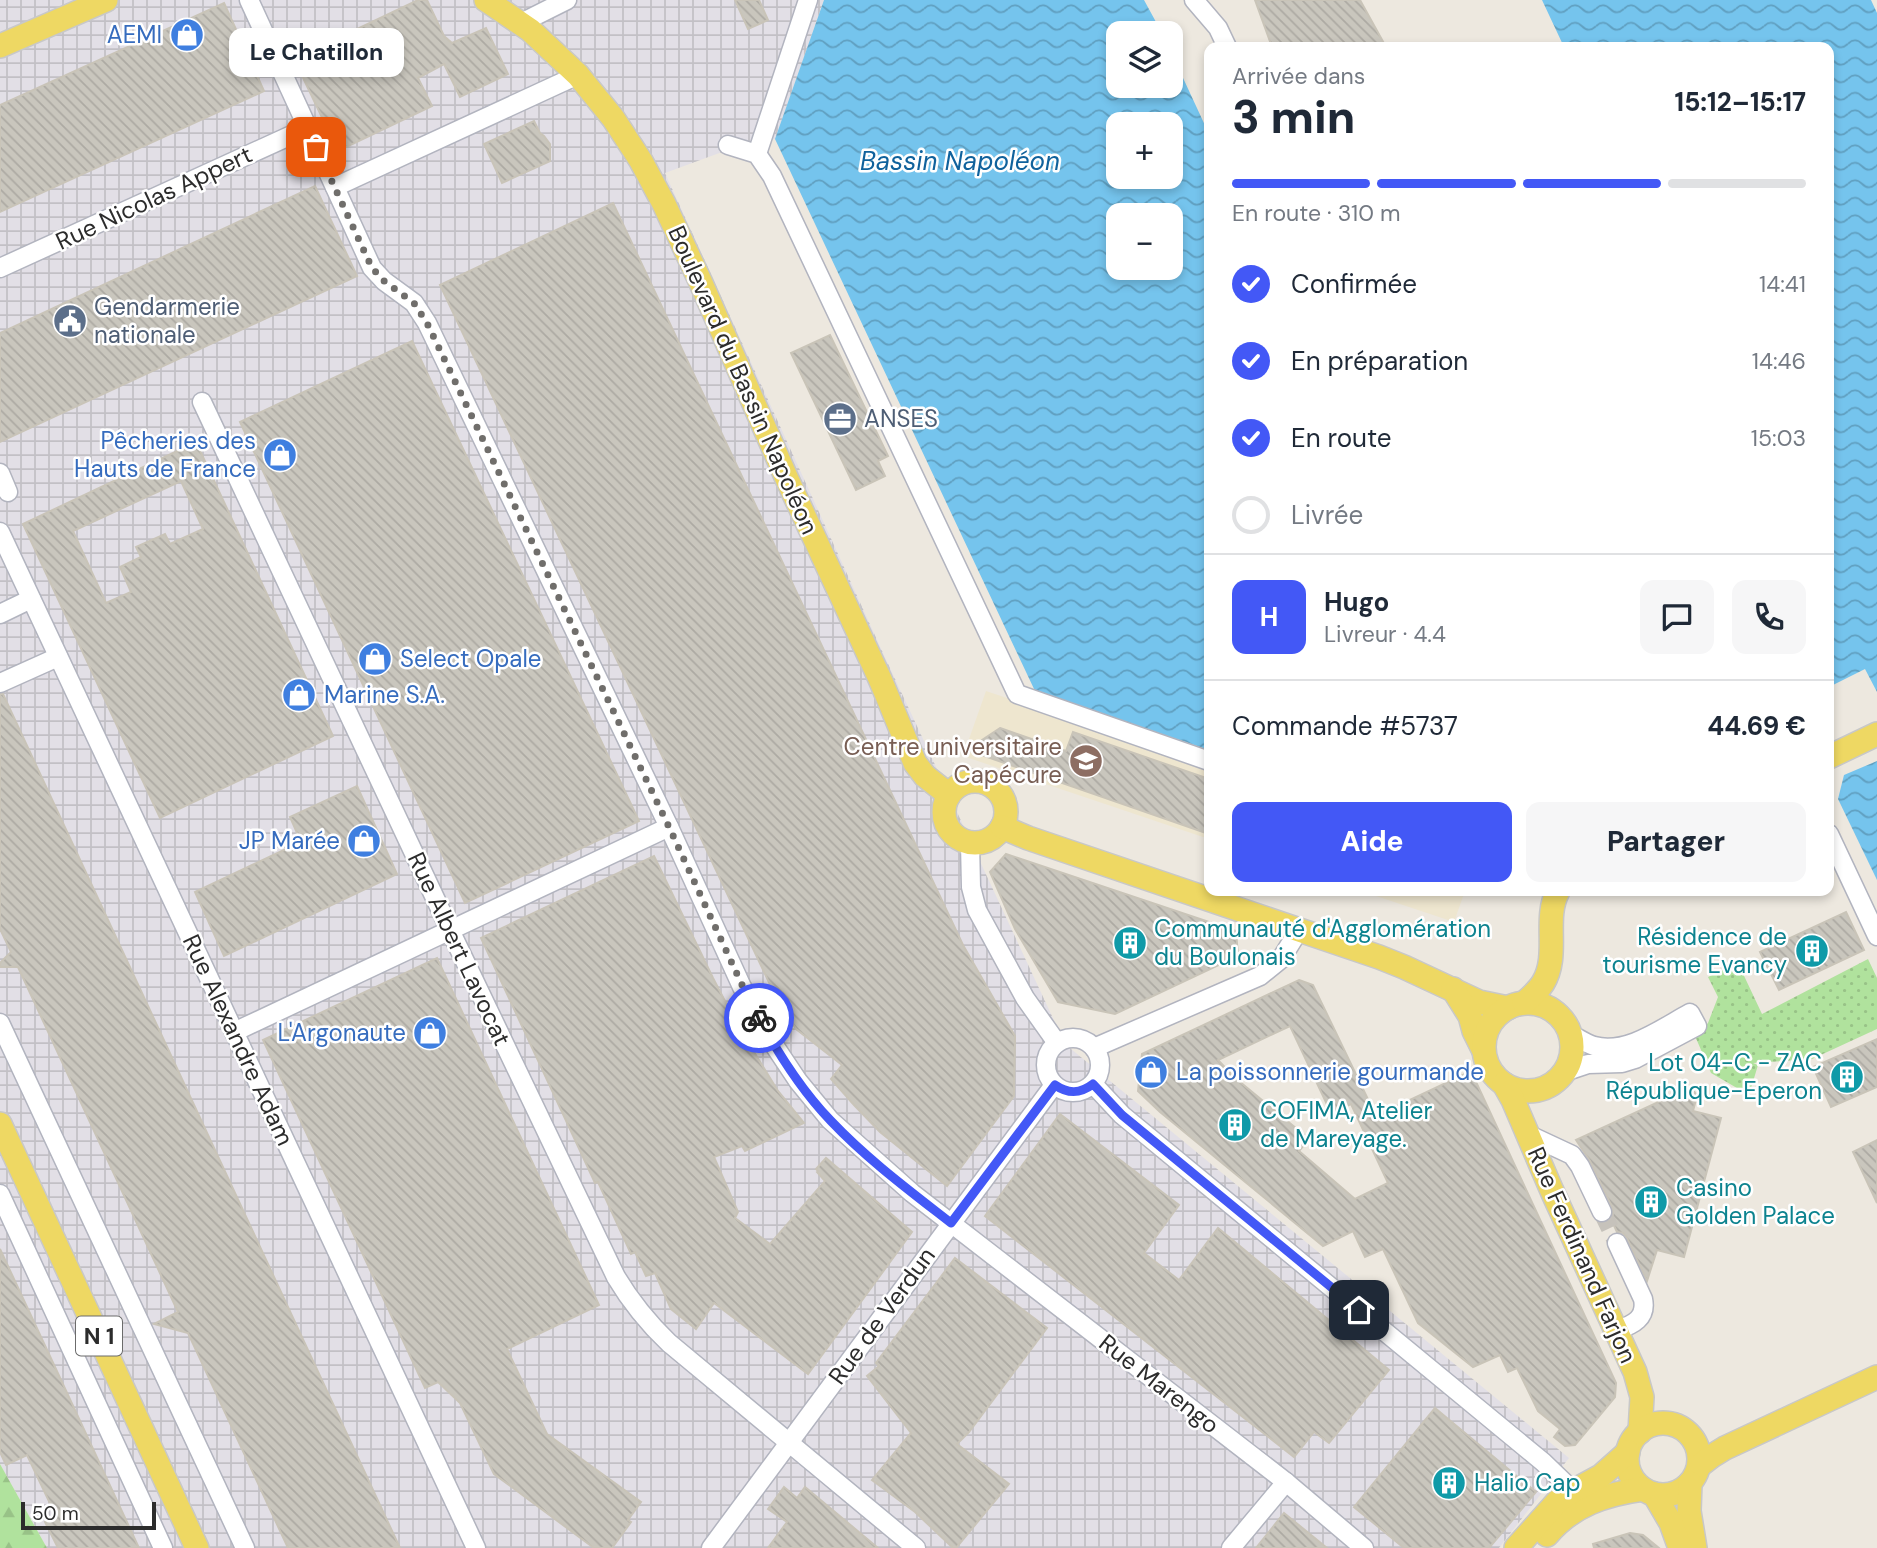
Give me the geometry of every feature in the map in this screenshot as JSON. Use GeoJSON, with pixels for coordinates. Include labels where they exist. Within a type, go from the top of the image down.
{"type":"FeatureCollection","features":[{"type":"Feature","properties":{"kind":"main road"},"geometry":{"type":"LineString","coordinates":[[0,46],[106,0]]}},
{"type":"Feature","properties":{"kind":"main road","name":"Boulevard du Bassin Napoléon"},"geometry":{"type":"LineString","coordinates":[[486,0],[521,23],[557,53],[618,125],[641,161],[706,295],[787,480],[880,679],[915,763],[925,776],[949,795]]}},
{"type":"Feature","properties":{"kind":"main road"},"geometry":{"type":"LineString","coordinates":[[1834,754],[1877,734]]}},
{"type":"Feature","properties":{"kind":"main road"},"geometry":{"type":"LineString","coordinates":[[970,781],[991,786],[1000,795],[1005,806],[1003,827],[985,842],[970,843],[955,836],[945,823],[943,811],[949,795],[958,786],[970,781]]}},
{"type":"Feature","properties":{"kind":"main road"},"geometry":{"type":"LineString","coordinates":[[1003,827],[1028,838],[1404,967],[1485,1003],[1538,1004],[1550,1009],[1564,1021],[1570,1034],[1571,1056],[1564,1072],[1554,1083],[1536,1090],[1522,1091],[1504,1084],[1489,1069],[1470,1016],[1453,989]]}},
{"type":"Feature","properties":{"kind":"main road"},"geometry":{"type":"LineString","coordinates":[[1483,1049],[1489,1025],[1497,1015],[1541,987],[1547,974],[1552,945],[1551,909],[1556,896]]}},
{"type":"Feature","properties":{"kind":"main road","name":"Rue Ferdinand Farjon"},"geometry":{"type":"LineString","coordinates":[[1504,1084],[1635,1372],[1641,1390],[1640,1432]]}},
{"type":"Feature","properties":{"kind":"main road","name":"N 1"},"geometry":{"type":"LineString","coordinates":[[0,1124],[197,1548]]}},
{"type":"Feature","properties":{"kind":"main road"},"geometry":{"type":"LineString","coordinates":[[1536,1548],[1574,1509],[1609,1496],[1649,1492],[1665,1496],[1676,1493],[1707,1459],[1725,1448],[1877,1377]]}},
{"type":"Feature","properties":{"kind":"main road"},"geometry":{"type":"LineString","coordinates":[[1681,1548],[1671,1523],[1649,1492],[1635,1482],[1628,1462],[1632,1441],[1640,1432],[1660,1423],[1682,1428],[1696,1444],[1699,1455],[1689,1511],[1695,1548]]}},
{"type":"Feature","properties":{"kind":"main road"},"geometry":{"type":"LineString","coordinates":[[1516,1548],[1558,1501],[1601,1476],[1628,1452]]}},
{"type":"Feature","properties":{"kind":"street","name":"Rue Marengo"},"geometry":{"type":"LineString","coordinates":[[249,0],[372,268],[419,309],[669,827],[743,987],[798,1081],[849,1139],[951,1223],[1286,1482],[1364,1548]]}},
{"type":"Feature","properties":{"kind":"street"},"geometry":{"type":"LineString","coordinates":[[521,23],[567,0]]}},
{"type":"Feature","properties":{"kind":"street"},"geometry":{"type":"LineString","coordinates":[[757,154],[808,0]]}},
{"type":"Feature","properties":{"kind":"street"},"geometry":{"type":"LineString","coordinates":[[1194,0],[1218,29],[1224,42]]}},
{"type":"Feature","properties":{"kind":"street"},"geometry":{"type":"LineString","coordinates":[[335,187],[578,75]]}},
{"type":"Feature","properties":{"kind":"street","name":"Rue Nicolas Appert"},"geometry":{"type":"LineString","coordinates":[[0,268],[307,128]]}},
{"type":"Feature","properties":{"kind":"street"},"geometry":{"type":"LineString","coordinates":[[728,145],[757,154],[772,176],[1017,695],[1204,759]]}},
{"type":"Feature","properties":{"kind":"street","name":"Rue Albert Lavocat"},"geometry":{"type":"LineString","coordinates":[[202,402],[450,930],[610,1265],[626,1293],[650,1325],[669,1343],[916,1548]]}},
{"type":"Feature","properties":{"kind":"street"},"geometry":{"type":"LineString","coordinates":[[0,473],[8,492]]}},
{"type":"Feature","properties":{"kind":"street","name":"Rue Alexandre Adam"},"geometry":{"type":"LineString","coordinates":[[0,532],[476,1548]]}},
{"type":"Feature","properties":{"kind":"street"},"geometry":{"type":"LineString","coordinates":[[0,614],[32,599]]}},
{"type":"Feature","properties":{"kind":"street"},"geometry":{"type":"LineString","coordinates":[[0,683],[58,657]]}},
{"type":"Feature","properties":{"kind":"street"},"geometry":{"type":"LineString","coordinates":[[234,1032],[669,827]]}},
{"type":"Feature","properties":{"kind":"street"},"geometry":{"type":"LineString","coordinates":[[970,843],[971,887],[977,910],[1025,998],[1057,1043]]}},
{"type":"Feature","properties":{"kind":"street"},"geometry":{"type":"LineString","coordinates":[[1834,845],[1877,936]]}},
{"type":"Feature","properties":{"kind":"street"},"geometry":{"type":"LineString","coordinates":[[1094,1048],[1260,976],[1281,959],[1298,930]]}},
{"type":"Feature","properties":{"kind":"street"},"geometry":{"type":"LineString","coordinates":[[0,1023],[245,1548]]}},
{"type":"Feature","properties":{"kind":"street"},"geometry":{"type":"LineString","coordinates":[[1564,1072],[1588,1064],[1622,1063],[1636,1050],[1595,1046],[1570,1034]]}},
{"type":"Feature","properties":{"kind":"street"},"geometry":{"type":"LineString","coordinates":[[1079,1038],[1094,1048],[1099,1056],[1100,1066],[1093,1084],[1071,1092],[1055,1085],[1049,1077],[1046,1063],[1049,1053],[1057,1043],[1065,1039],[1079,1038]]}},
{"type":"Feature","properties":{"kind":"street"},"geometry":{"type":"LineString","coordinates":[[1093,1084],[1122,1115],[1543,1462],[1573,1491]]}},
{"type":"Feature","properties":{"kind":"street","name":"Rue de Verdun"},"geometry":{"type":"LineString","coordinates":[[711,1548],[1055,1085]]}},
{"type":"Feature","properties":{"kind":"street"},"geometry":{"type":"LineString","coordinates":[[1527,1134],[1572,1154],[1602,1212]]}},
{"type":"Feature","properties":{"kind":"street"},"geometry":{"type":"LineString","coordinates":[[0,1194],[163,1548]]}},
{"type":"Feature","properties":{"kind":"street"},"geometry":{"type":"LineString","coordinates":[[1617,1243],[1645,1308],[1642,1316],[1630,1326],[1617,1330]]}},
{"type":"Feature","properties":{"kind":"street"},"geometry":{"type":"LineString","coordinates":[[1231,1548],[1286,1482]]}},
{"type":"Feature","properties":{"kind":"shaded area"},"geometry":{"type":"Polygon","coordinates":[[[0,0],[824,0],[775,139],[752,141],[665,173],[883,653],[1065,1044],[1569,1458],[1499,1548],[47,1548],[0,1464],[0,0]]]}},
{"type":"Feature","properties":{"kind":"shaded area","name":"Centre universitaire Capécure"},"geometry":{"type":"Polygon","coordinates":[[[986,691],[1204,764],[1204,837],[963,756],[986,691]]]}},
{"type":"Feature","properties":{"kind":"shaded area"},"geometry":{"type":"Polygon","coordinates":[[[1376,896],[1463,896],[1454,922],[1376,896]]]}},
{"type":"Feature","properties":{"kind":"green space"},"geometry":{"type":"Polygon","coordinates":[[[1868,959],[1877,978],[1877,1029],[1812,1059],[1753,1063],[1758,1065],[1749,1095],[1711,1073],[1695,1036],[1708,1023],[1718,997],[1708,977],[1738,963],[1762,1014],[1868,959]]]}},
{"type":"Feature","properties":{"kind":"green space"},"geometry":{"type":"Polygon","coordinates":[[[0,1464],[47,1548],[0,1548],[0,1464]]]}},
{"type":"Feature","properties":{"kind":"water","name":"Bassin Napoléon"},"geometry":{"type":"Polygon","coordinates":[[[824,0],[1144,0],[1155,21],[1106,21],[1106,98],[1183,98],[1183,78],[1204,123],[1204,748],[1035,691],[775,139],[824,0]]]}},
{"type":"Feature","properties":{"kind":"water"},"geometry":{"type":"Polygon","coordinates":[[[1542,0],[1871,0],[1877,13],[1877,692],[1865,669],[1834,684],[1834,42],[1562,42],[1542,0]]]}},
{"type":"Feature","properties":{"kind":"water"},"geometry":{"type":"Polygon","coordinates":[[[1877,761],[1877,880],[1838,799],[1844,775],[1877,761]]]}},
{"type":"Feature","properties":{"kind":"building"},"geometry":{"type":"Polygon","coordinates":[[[418,0],[427,0],[444,36],[452,43],[486,28],[508,74],[460,97],[444,64],[418,78],[432,106],[338,151],[294,59],[418,0]]]}},
{"type":"Feature","properties":{"kind":"building"},"geometry":{"type":"Polygon","coordinates":[[[735,0],[759,0],[768,20],[748,29],[735,0]]]}},
{"type":"Feature","properties":{"kind":"building"},"geometry":{"type":"Polygon","coordinates":[[[1255,0],[1360,0],[1383,42],[1270,42],[1255,0]]]}},
{"type":"Feature","properties":{"kind":"building"},"geometry":{"type":"Polygon","coordinates":[[[224,3],[264,91],[0,212],[0,105],[224,3]]]}},
{"type":"Feature","properties":{"kind":"building"},"geometry":{"type":"Polygon","coordinates":[[[534,121],[550,144],[550,161],[502,183],[484,144],[534,121]]]}},
{"type":"Feature","properties":{"kind":"building"},"geometry":{"type":"Polygon","coordinates":[[[315,186],[357,276],[0,442],[0,333],[315,186]]]}},
{"type":"Feature","properties":{"kind":"building"},"geometry":{"type":"Polygon","coordinates":[[[613,203],[963,945],[1015,1036],[1014,1096],[947,1186],[880,1132],[854,1105],[831,1079],[842,1065],[796,1029],[773,991],[440,285],[613,203]]]}},
{"type":"Feature","properties":{"kind":"building","name":"ANSES"},"geometry":{"type":"Polygon","coordinates":[[[830,335],[888,456],[878,461],[885,476],[856,490],[791,353],[830,335]]]}},
{"type":"Feature","properties":{"kind":"building"},"geometry":{"type":"Polygon","coordinates":[[[412,341],[639,821],[465,903],[240,422],[412,341]]]}},
{"type":"Feature","properties":{"kind":"building"},"geometry":{"type":"Polygon","coordinates":[[[196,442],[333,736],[160,818],[23,524],[196,442]],[[181,481],[73,531],[106,603],[131,592],[120,567],[141,557],[136,547],[165,534],[170,544],[203,529],[181,481]]]}},
{"type":"Feature","properties":{"kind":"building"},"geometry":{"type":"Polygon","coordinates":[[[0,694],[3,694],[400,1548],[288,1548],[188,1333],[154,1324],[178,1312],[18,967],[0,967],[0,963],[11,952],[0,929],[0,694]]]}},
{"type":"Feature","properties":{"kind":"building","name":"Centre universitaire Capécure"},"geometry":{"type":"Polygon","coordinates":[[[1000,728],[1066,751],[1073,732],[1204,777],[1204,832],[967,750],[1000,728]]]}},
{"type":"Feature","properties":{"kind":"building"},"geometry":{"type":"Polygon","coordinates":[[[357,786],[397,874],[224,956],[195,892],[301,842],[290,817],[357,786]]]}},
{"type":"Feature","properties":{"kind":"building","name":"Communauté d'Agglomération du Boulonais"},"geometry":{"type":"Polygon","coordinates":[[[1006,854],[1236,931],[1238,956],[1115,1014],[1058,1002],[1015,929],[990,872],[1006,854]]]}},
{"type":"Feature","properties":{"kind":"building"},"geometry":{"type":"Polygon","coordinates":[[[654,856],[738,1026],[778,1091],[804,1123],[745,1151],[742,1146],[714,1157],[738,1212],[735,1218],[770,1244],[825,1181],[816,1169],[826,1158],[912,1232],[808,1374],[714,1303],[696,1329],[671,1309],[655,1273],[646,1276],[635,1252],[631,1254],[598,1182],[595,1183],[481,938],[654,856]]]}},
{"type":"Feature","properties":{"kind":"building","name":"Résidence de tourisme Evancy"},"geometry":{"type":"Polygon","coordinates":[[[1846,912],[1864,950],[1779,990],[1760,952],[1846,912]]]}},
{"type":"Feature","properties":{"kind":"building"},"geometry":{"type":"Polygon","coordinates":[[[437,958],[599,1305],[507,1349],[547,1434],[641,1502],[628,1520],[631,1522],[612,1548],[594,1548],[494,1474],[460,1403],[438,1382],[425,1388],[263,1040],[437,958]]]}},
{"type":"Feature","properties":{"kind":"building"},"geometry":{"type":"Polygon","coordinates":[[[1299,980],[1313,985],[1376,1116],[1471,1071],[1616,1383],[1615,1397],[1575,1445],[1565,1446],[1554,1437],[1560,1429],[1538,1411],[1517,1368],[1508,1372],[1500,1355],[1473,1367],[1418,1323],[1383,1249],[1365,1257],[1353,1231],[1323,1246],[1160,1112],[1138,1091],[1142,1054],[1299,980]],[[1290,1026],[1218,1060],[1234,1077],[1309,1139],[1299,1151],[1355,1199],[1388,1183],[1351,1104],[1331,1113],[1290,1026]]]}},
{"type":"Feature","properties":{"kind":"building","name":"Lot 04-C - ZAC République-Eperon"},"geometry":{"type":"Polygon","coordinates":[[[1877,1039],[1877,1087],[1831,1107],[1813,1067],[1877,1039]]]}},
{"type":"Feature","properties":{"kind":"building","name":"Casino Golden Palace"},"geometry":{"type":"Polygon","coordinates":[[[1691,1087],[1697,1096],[1693,1111],[1721,1118],[1684,1257],[1657,1250],[1647,1281],[1627,1238],[1623,1233],[1617,1232],[1611,1219],[1612,1207],[1590,1161],[1576,1140],[1691,1087]]]}},
{"type":"Feature","properties":{"kind":"building"},"geometry":{"type":"Polygon","coordinates":[[[1060,1114],[1179,1205],[1144,1253],[1179,1280],[1218,1228],[1389,1370],[1329,1443],[1314,1432],[1294,1457],[985,1216],[1060,1114]]]}},
{"type":"Feature","properties":{"kind":"building"},"geometry":{"type":"Polygon","coordinates":[[[1877,1140],[1877,1203],[1853,1152],[1877,1140]]]}},
{"type":"Feature","properties":{"kind":"building"},"geometry":{"type":"Polygon","coordinates":[[[0,1249],[139,1548],[58,1548],[45,1522],[56,1516],[27,1455],[6,1465],[0,1452],[0,1249]]]}},
{"type":"Feature","properties":{"kind":"building"},"geometry":{"type":"Polygon","coordinates":[[[955,1258],[1047,1328],[969,1432],[957,1444],[1009,1484],[956,1548],[953,1548],[915,1512],[872,1480],[911,1433],[867,1376],[879,1366],[876,1363],[955,1258]]]}},
{"type":"Feature","properties":{"kind":"building","name":"Halio Cap"},"geometry":{"type":"Polygon","coordinates":[[[1435,1408],[1536,1492],[1489,1548],[1404,1548],[1354,1507],[1435,1408]]]}},
{"type":"Feature","properties":{"kind":"building"},"geometry":{"type":"Polygon","coordinates":[[[784,1487],[797,1498],[805,1487],[878,1548],[768,1548],[787,1522],[768,1509],[784,1487]]]}},
{"type":"Feature","properties":{"kind":"building"},"geometry":{"type":"Polygon","coordinates":[[[1284,1513],[1327,1548],[1256,1548],[1284,1513]]]}},
{"type":"Feature","properties":{"kind":"building"},"geometry":{"type":"Polygon","coordinates":[[[1630,1533],[1643,1535],[1659,1548],[1594,1548],[1593,1544],[1630,1533]]]}},
{"type":"Feature","properties":{"kind":"tunnel"},"geometry":{"type":"LineString","coordinates":[[1602,1212],[1617,1243]]}},
{"type":"Feature","properties":{"kind":"way so far"},"geometry":{"type":"LineString","coordinates":[[316,147],[372,268],[384,281],[414,303],[427,323],[759,1018]]}},
{"type":"Feature","properties":{"kind":"place","name":"AEMI"},"geometry":{"type":"Point","coordinates":[187,35]}},
{"type":"Feature","properties":{"kind":"place","name":"Le Chatillon"},"geometry":{"type":"Point","coordinates":[316,147]}},
{"type":"Feature","properties":{"kind":"place","name":"Gendarmerie nationale"},"geometry":{"type":"Point","coordinates":[70,321]}},
{"type":"Feature","properties":{"kind":"place","name":"ANSES"},"geometry":{"type":"Point","coordinates":[840,419]}},
{"type":"Feature","properties":{"kind":"place","name":"Pêcheries des Hauts de France"},"geometry":{"type":"Point","coordinates":[280,455]}},
{"type":"Feature","properties":{"kind":"place","name":"Select Opale"},"geometry":{"type":"Point","coordinates":[375,659]}},
{"type":"Feature","properties":{"kind":"place","name":"Marine S.A."},"geometry":{"type":"Point","coordinates":[299,695]}},
{"type":"Feature","properties":{"kind":"place","name":"Centre universitaire Capécure"},"geometry":{"type":"Point","coordinates":[1086,761]}},
{"type":"Feature","properties":{"kind":"place","name":"JP Marée"},"geometry":{"type":"Point","coordinates":[364,841]}},
{"type":"Feature","properties":{"kind":"place","name":"Communauté d'Agglomération du Boulonais"},"geometry":{"type":"Point","coordinates":[1130,943]}},
{"type":"Feature","properties":{"kind":"place","name":"Résidence de tourisme Evancy"},"geometry":{"type":"Point","coordinates":[1812,951]}},
{"type":"Feature","properties":{"kind":"place","name":"L'Argonaute"},"geometry":{"type":"Point","coordinates":[430,1033]}},
{"type":"Feature","properties":{"kind":"place","name":"La poissonnerie gourmande"},"geometry":{"type":"Point","coordinates":[1151,1072]}},
{"type":"Feature","properties":{"kind":"place","name":"Lot 04-C - ZAC République-Eperon"},"geometry":{"type":"Point","coordinates":[1847,1077]}},
{"type":"Feature","properties":{"kind":"place","name":"COFIMA, Atelier de Mareyage."},"geometry":{"type":"Point","coordinates":[1235,1125]}},
{"type":"Feature","properties":{"kind":"place","name":"Casino Golden Palace"},"geometry":{"type":"Point","coordinates":[1651,1202]}},
{"type":"Feature","properties":{"kind":"place","name":"Halio Cap"},"geometry":{"type":"Point","coordinates":[1449,1483]}},
{"type":"Feature","properties":{"kind":"route"},"geometry":{"type":"LineString","coordinates":[[759,1018],[798,1081],[830,1120],[912,1193],[951,1223],[1055,1085],[1071,1092],[1081,1091],[1093,1084],[1122,1115],[1359,1310]]}}]}
